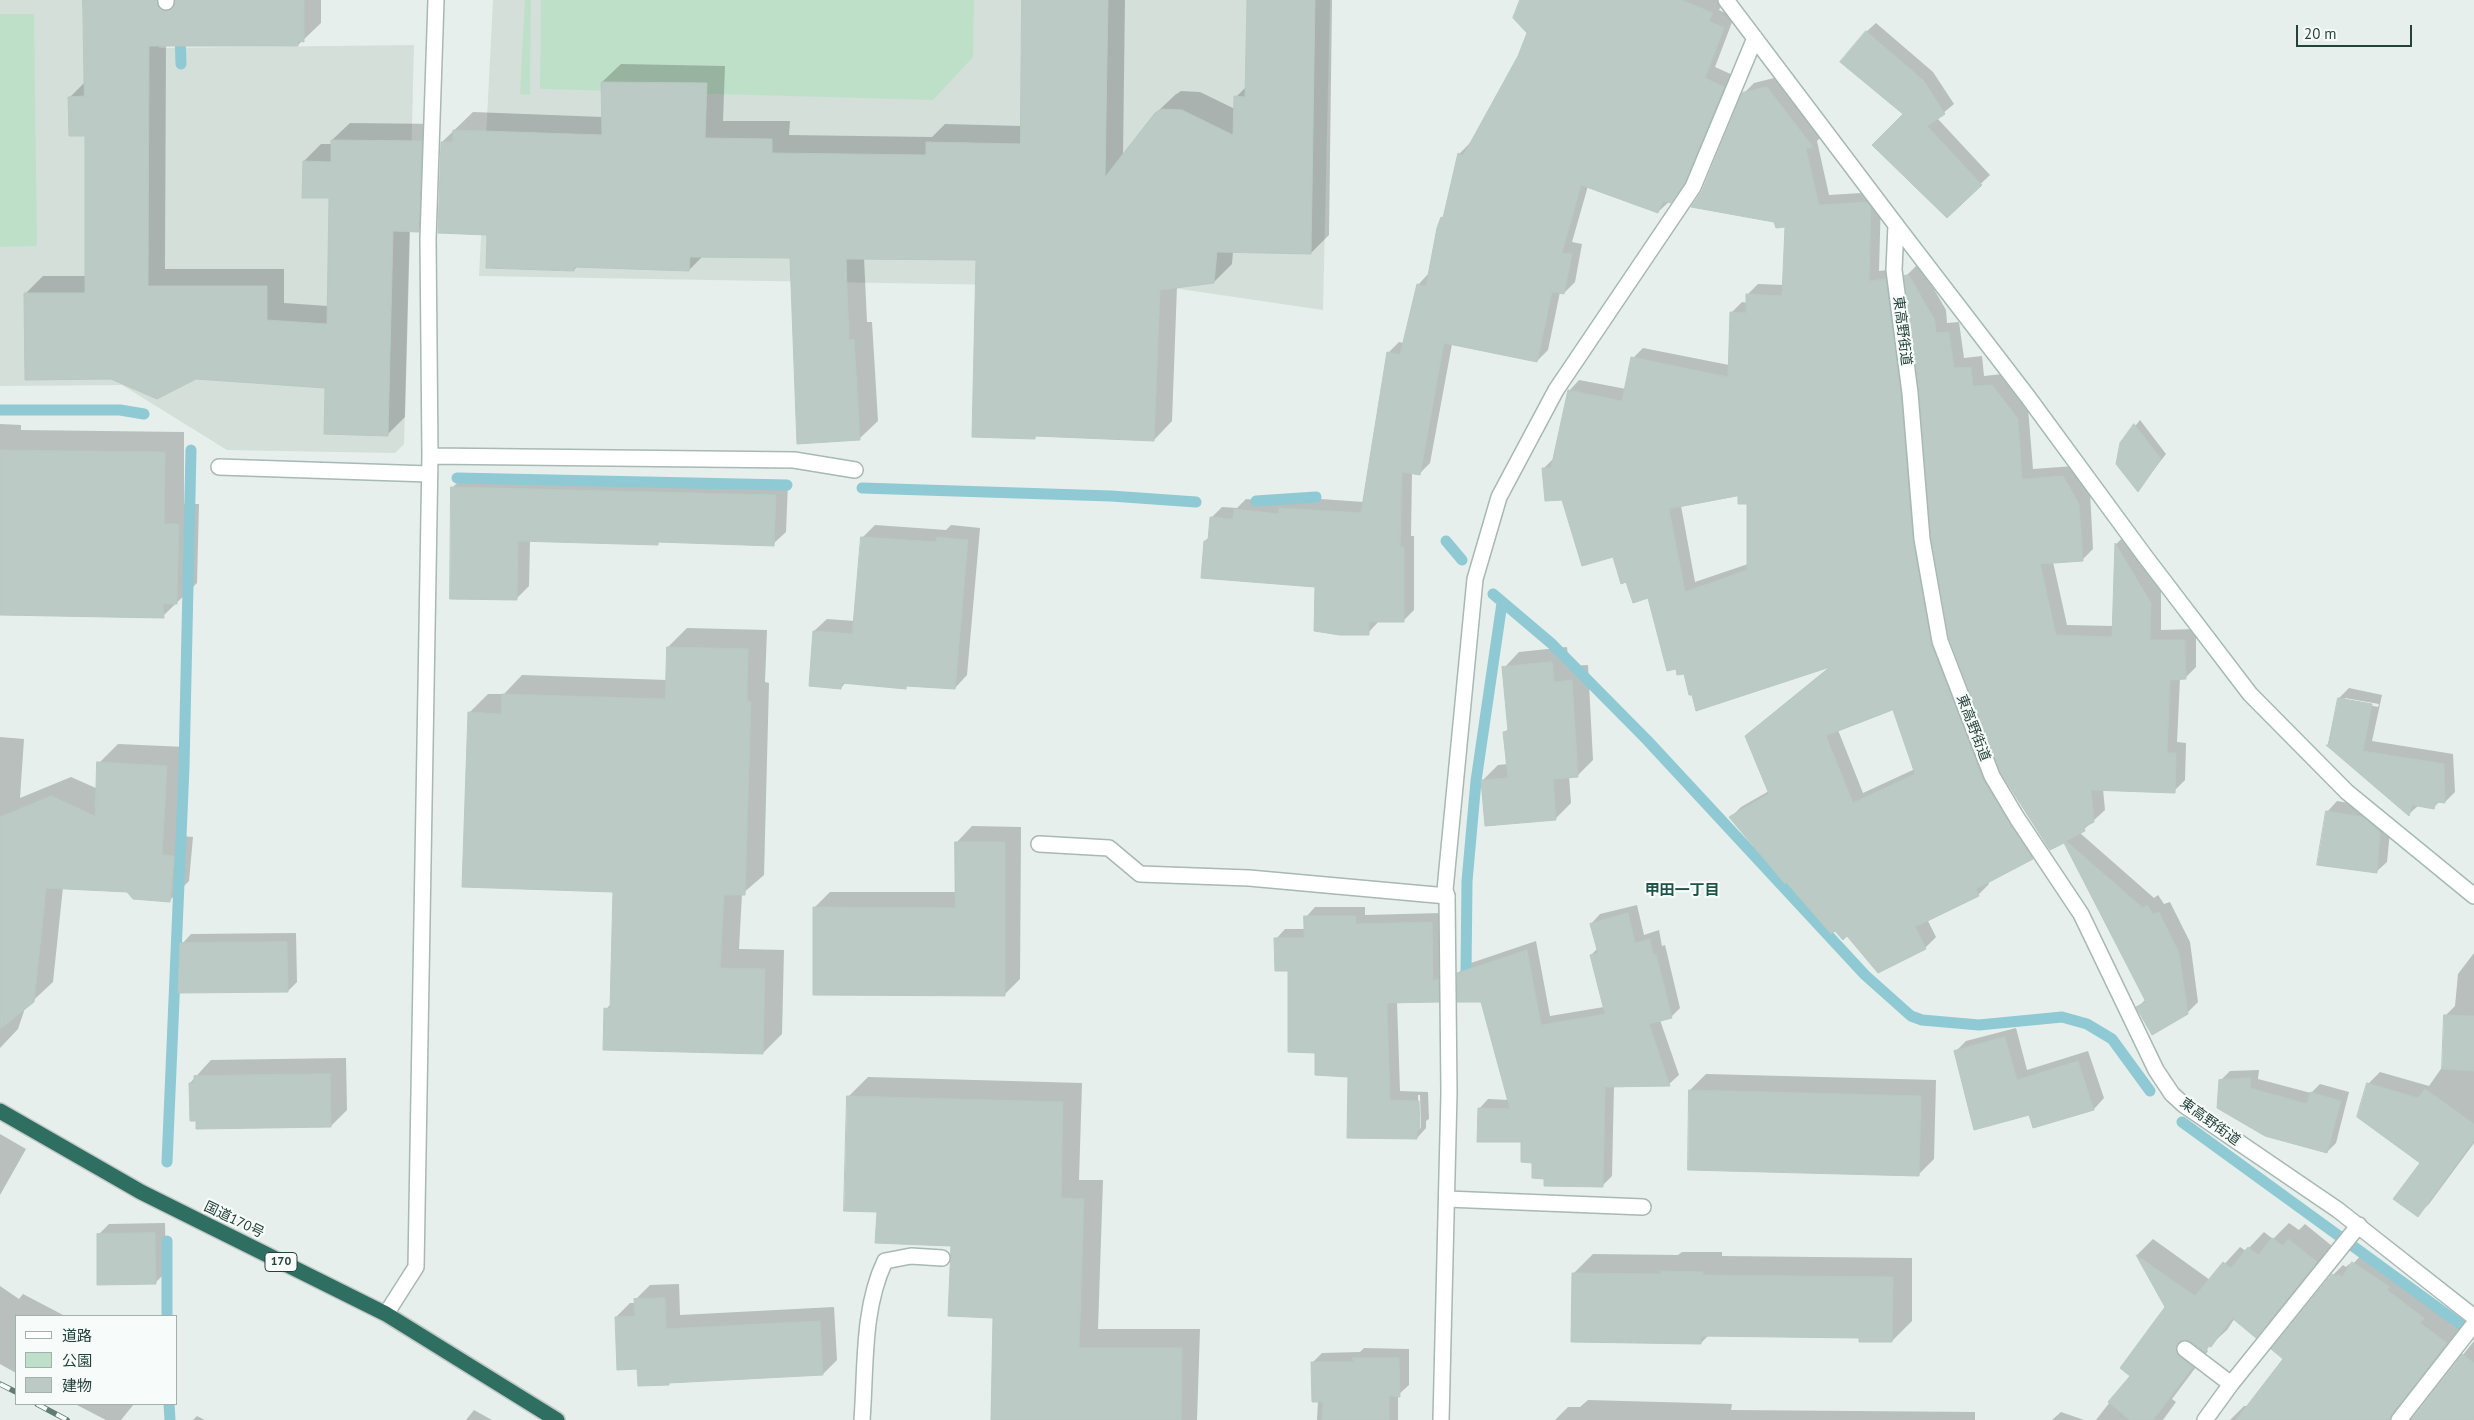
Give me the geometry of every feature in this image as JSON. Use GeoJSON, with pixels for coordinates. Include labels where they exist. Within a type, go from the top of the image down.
{"type":"FeatureCollection","features":[{"type":"Feature","properties":{"kind":"highway","name":"国道170号"},"geometry":{"type":"LineString","coordinates":[[0,1111],[140,1192],[386,1314],[557,1420]]}},
{"type":"Feature","properties":{"kind":"street"},"geometry":{"type":"LineString","coordinates":[[386,1314],[416,1267],[430,456],[428,239],[436,0]]}},
{"type":"Feature","properties":{"kind":"street"},"geometry":{"type":"LineString","coordinates":[[1726,0],[2028,397],[2138,547],[2250,694],[2347,792],[2474,896]]}},
{"type":"Feature","properties":{"kind":"street"},"geometry":{"type":"LineString","coordinates":[[1441,1420],[1449,1093],[1447,896],[1445,890],[1475,579],[1499,497],[1556,390],[1693,188],[1755,38]]}},
{"type":"Feature","properties":{"kind":"street","name":"東高野街道"},"geometry":{"type":"LineString","coordinates":[[1896,225],[1894,270],[1910,393],[1922,539],[1929,587],[1940,641],[1992,776],[2017,818],[2081,914],[2156,1070],[2172,1094],[2184,1105],[2359,1225],[2474,1322]]}},
{"type":"Feature","properties":{"kind":"street"},"geometry":{"type":"LineString","coordinates":[[430,456],[794,460],[855,470]]}},
{"type":"Feature","properties":{"kind":"street"},"geometry":{"type":"LineString","coordinates":[[219,467],[429,474]]}},
{"type":"Feature","properties":{"kind":"street"},"geometry":{"type":"LineString","coordinates":[[1039,844],[1109,848],[1140,874],[1249,878],[1447,896]]}},
{"type":"Feature","properties":{"kind":"street"},"geometry":{"type":"LineString","coordinates":[[1447,1199],[1643,1207]]}},
{"type":"Feature","properties":{"kind":"street"},"geometry":{"type":"LineString","coordinates":[[2205,1420],[2231,1384],[2359,1225]]}},
{"type":"Feature","properties":{"kind":"street"},"geometry":{"type":"LineString","coordinates":[[862,1420],[870,1307],[878,1276],[885,1261],[911,1256],[942,1258]]}},
{"type":"Feature","properties":{"kind":"street"},"geometry":{"type":"LineString","coordinates":[[2399,1420],[2462,1341],[2474,1322]]}},
{"type":"Feature","properties":{"kind":"street"},"geometry":{"type":"LineString","coordinates":[[2185,1349],[2231,1384]]}},
{"type":"Feature","properties":{"kind":"shaded area"},"geometry":{"type":"Polygon","coordinates":[[[0,0],[159,0],[159,48],[414,45],[404,444],[395,453],[227,450],[122,385],[0,386],[0,0]]]}},
{"type":"Feature","properties":{"kind":"shaded area"},"geometry":{"type":"Polygon","coordinates":[[[493,0],[1330,0],[1323,310],[1173,288],[479,276],[493,0]]]}},
{"type":"Feature","properties":{"kind":"green space"},"geometry":{"type":"Polygon","coordinates":[[[525,0],[531,0],[530,95],[520,94],[525,0]]]}},
{"type":"Feature","properties":{"kind":"green space"},"geometry":{"type":"Polygon","coordinates":[[[541,0],[974,0],[973,57],[933,100],[540,89],[541,0]]]}},
{"type":"Feature","properties":{"kind":"green space"},"geometry":{"type":"Polygon","coordinates":[[[0,14],[34,14],[37,246],[0,247],[0,14]]]}},
{"type":"Feature","properties":{"kind":"building"},"geometry":{"type":"Polygon","coordinates":[[[83,0],[157,0],[158,7],[166,11],[174,7],[175,0],[304,0],[304,42],[298,41],[298,46],[149,46],[148,286],[267,286],[267,320],[327,324],[329,198],[302,198],[303,161],[331,162],[331,140],[422,141],[419,232],[393,231],[388,436],[324,434],[325,388],[196,379],[157,399],[111,379],[25,380],[24,293],[85,293],[85,136],[69,136],[68,97],[84,96],[83,0]]]}},
{"type":"Feature","properties":{"kind":"building"},"geometry":{"type":"Polygon","coordinates":[[[1022,0],[1108,0],[1105,177],[1155,113],[1162,109],[1182,110],[1233,135],[1234,96],[1245,97],[1247,0],[1315,0],[1311,254],[1217,252],[1214,283],[1160,290],[1154,441],[1035,436],[1035,439],[972,437],[976,260],[846,259],[849,340],[854,339],[860,440],[797,444],[790,258],[690,257],[689,271],[574,267],[574,271],[486,268],[487,235],[438,233],[441,142],[453,142],[453,130],[602,135],[601,82],[707,83],[705,138],[772,139],[772,153],[926,155],[926,142],[1020,144],[1022,0]]]}},
{"type":"Feature","properties":{"kind":"building"},"geometry":{"type":"Polygon","coordinates":[[[1520,0],[1682,0],[1713,13],[1709,21],[1724,28],[1705,78],[1724,87],[1685,183],[1671,203],[1663,201],[1658,213],[1581,185],[1562,253],[1572,254],[1564,294],[1552,292],[1537,362],[1444,343],[1420,475],[1402,472],[1400,547],[1404,547],[1404,622],[1369,622],[1369,635],[1340,635],[1314,631],[1315,587],[1201,578],[1204,541],[1208,541],[1210,517],[1233,519],[1234,509],[1279,514],[1279,508],[1361,513],[1387,352],[1400,355],[1417,284],[1426,286],[1437,228],[1441,217],[1443,218],[1458,153],[1463,156],[1518,56],[1527,33],[1513,18],[1520,0]]]}},
{"type":"Feature","properties":{"kind":"building"},"geometry":{"type":"Polygon","coordinates":[[[1866,31],[1924,81],[1945,114],[1927,126],[1982,185],[1947,218],[1872,145],[1903,114],[1840,62],[1866,31]]]}},
{"type":"Feature","properties":{"kind":"building"},"geometry":{"type":"Polygon","coordinates":[[[1767,87],[1813,147],[1806,149],[1819,205],[1867,202],[1871,208],[1869,281],[1886,279],[1901,394],[1913,540],[1931,643],[1983,780],[2033,859],[1976,889],[1979,896],[1915,927],[1926,949],[1878,973],[1847,936],[1843,940],[1835,931],[1831,934],[1786,882],[1785,884],[1729,817],[1769,794],[1745,736],[1830,667],[1696,711],[1692,695],[1689,695],[1684,674],[1677,675],[1676,669],[1667,671],[1648,598],[1633,603],[1626,582],[1621,584],[1613,557],[1582,566],[1562,500],[1545,501],[1542,468],[1551,468],[1568,390],[1622,401],[1631,357],[1728,377],[1730,312],[1746,313],[1746,294],[1782,296],[1785,227],[1776,228],[1774,222],[1691,207],[1702,191],[1742,93],[1767,87]],[[1738,496],[1669,509],[1685,592],[1747,570],[1747,504],[1738,504],[1738,496]],[[1893,710],[1826,736],[1853,803],[1915,774],[1893,710]]]}},
{"type":"Feature","properties":{"kind":"building"},"geometry":{"type":"Polygon","coordinates":[[[1909,275],[1935,321],[1936,333],[1949,332],[1954,368],[1971,367],[1973,386],[1992,385],[2018,419],[2022,479],[2063,476],[2079,504],[2083,561],[2040,564],[2056,635],[2112,637],[2115,543],[2151,603],[2150,640],[2185,640],[2186,679],[2170,680],[2167,753],[2176,753],[2175,793],[2091,790],[2094,822],[2084,827],[2085,831],[2066,841],[2143,908],[2147,905],[2153,914],[2159,912],[2179,953],[2188,1014],[2152,1035],[2136,1007],[2146,1002],[2064,843],[2050,850],[2000,772],[1949,638],[1931,538],[1919,392],[1904,276],[1909,275]]]}},
{"type":"Feature","properties":{"kind":"building"},"geometry":{"type":"Polygon","coordinates":[[[2134,424],[2161,459],[2138,492],[2116,464],[2120,443],[2134,424]]]}},
{"type":"Feature","properties":{"kind":"building"},"geometry":{"type":"Polygon","coordinates":[[[0,450],[165,452],[164,524],[179,524],[177,604],[163,604],[164,618],[0,615],[0,450]]]}},
{"type":"Feature","properties":{"kind":"building"},"geometry":{"type":"Polygon","coordinates":[[[451,487],[776,495],[774,546],[658,542],[658,545],[518,541],[517,600],[450,599],[451,487]]]}},
{"type":"Feature","properties":{"kind":"building"},"geometry":{"type":"Polygon","coordinates":[[[861,537],[936,542],[937,537],[968,540],[955,689],[906,686],[906,689],[842,683],[841,689],[809,686],[813,631],[852,634],[861,537]]]}},
{"type":"Feature","properties":{"kind":"building"},"geometry":{"type":"Polygon","coordinates":[[[667,647],[748,649],[747,701],[751,702],[745,895],[724,895],[720,968],[765,969],[763,1054],[603,1050],[604,1008],[610,1009],[613,892],[462,887],[468,712],[501,714],[502,694],[665,699],[667,647]]]}},
{"type":"Feature","properties":{"kind":"building"},"geometry":{"type":"Polygon","coordinates":[[[1552,662],[1554,682],[1572,680],[1578,777],[1553,779],[1556,820],[1485,826],[1481,780],[1508,778],[1503,732],[1508,731],[1502,667],[1552,662]]]}},
{"type":"Feature","properties":{"kind":"building"},"geometry":{"type":"Polygon","coordinates":[[[2338,698],[2372,704],[2363,751],[2444,764],[2445,803],[2436,802],[2434,809],[2412,805],[2409,816],[2326,745],[2328,745],[2338,698]]]}},
{"type":"Feature","properties":{"kind":"building"},"geometry":{"type":"Polygon","coordinates":[[[97,762],[167,766],[162,855],[174,856],[170,902],[133,899],[127,892],[46,888],[34,1002],[0,1029],[0,817],[51,796],[95,816],[97,762]]]}},
{"type":"Feature","properties":{"kind":"building"},"geometry":{"type":"Polygon","coordinates":[[[2326,811],[2363,817],[2380,832],[2377,873],[2317,865],[2326,811]]]}},
{"type":"Feature","properties":{"kind":"building"},"geometry":{"type":"Polygon","coordinates":[[[955,842],[1005,842],[1005,996],[813,995],[813,907],[955,908],[955,842]]]}},
{"type":"Feature","properties":{"kind":"building"},"geometry":{"type":"Polygon","coordinates":[[[1628,913],[1635,943],[1650,939],[1653,955],[1656,954],[1672,1018],[1649,1024],[1670,1086],[1605,1087],[1603,1187],[1544,1186],[1544,1179],[1532,1178],[1532,1163],[1521,1162],[1521,1142],[1477,1142],[1478,1108],[1510,1109],[1481,1002],[1457,1002],[1457,973],[1527,950],[1541,1025],[1605,1014],[1590,955],[1598,953],[1590,924],[1628,913]]]}},
{"type":"Feature","properties":{"kind":"building"},"geometry":{"type":"Polygon","coordinates":[[[1304,916],[1356,916],[1356,924],[1432,922],[1433,981],[1438,979],[1439,1002],[1387,1003],[1390,1100],[1419,1101],[1420,1130],[1417,1130],[1417,1139],[1347,1138],[1348,1077],[1315,1075],[1315,1053],[1288,1052],[1288,971],[1275,971],[1274,938],[1304,938],[1304,916]]]}},
{"type":"Feature","properties":{"kind":"building"},"geometry":{"type":"Polygon","coordinates":[[[287,942],[288,992],[178,993],[180,943],[287,942]]]}},
{"type":"Feature","properties":{"kind":"building"},"geometry":{"type":"Polygon","coordinates":[[[2444,1015],[2474,1016],[2474,1071],[2442,1069],[2444,1015]]]}},
{"type":"Feature","properties":{"kind":"building"},"geometry":{"type":"Polygon","coordinates":[[[2005,1037],[2017,1080],[2078,1061],[2094,1110],[2033,1128],[2029,1115],[1974,1130],[1954,1051],[2005,1037]]]}},
{"type":"Feature","properties":{"kind":"building"},"geometry":{"type":"Polygon","coordinates":[[[330,1074],[331,1127],[196,1129],[196,1121],[190,1121],[189,1083],[194,1083],[194,1076],[330,1074]]]}},
{"type":"Feature","properties":{"kind":"building"},"geometry":{"type":"Polygon","coordinates":[[[2251,1078],[2250,1088],[2307,1104],[2310,1092],[2341,1101],[2327,1153],[2265,1136],[2217,1108],[2219,1080],[2251,1078]]]}},
{"type":"Feature","properties":{"kind":"building"},"geometry":{"type":"Polygon","coordinates":[[[2367,1083],[2418,1098],[2425,1089],[2474,1124],[2474,1140],[2418,1217],[2393,1199],[2420,1163],[2357,1117],[2367,1083]]]}},
{"type":"Feature","properties":{"kind":"building"},"geometry":{"type":"Polygon","coordinates":[[[1689,1090],[1921,1096],[1919,1176],[1688,1170],[1689,1090]]]}},
{"type":"Feature","properties":{"kind":"building"},"geometry":{"type":"Polygon","coordinates":[[[847,1096],[1063,1102],[1061,1198],[1084,1199],[1079,1348],[1182,1348],[1181,1420],[991,1420],[993,1318],[948,1316],[951,1246],[875,1243],[877,1212],[844,1211],[847,1096]]]}},
{"type":"Feature","properties":{"kind":"building"},"geometry":{"type":"Polygon","coordinates":[[[155,1233],[156,1284],[97,1285],[97,1234],[155,1233]]]}},
{"type":"Feature","properties":{"kind":"building"},"geometry":{"type":"Polygon","coordinates":[[[2272,1238],[2283,1246],[2288,1239],[2317,1262],[2256,1338],[2232,1318],[2211,1347],[2209,1346],[2205,1352],[2187,1340],[2178,1343],[2177,1353],[2193,1367],[2153,1420],[2130,1420],[2108,1402],[2130,1376],[2120,1368],[2165,1307],[2136,1255],[2195,1296],[2223,1262],[2231,1268],[2248,1247],[2258,1255],[2272,1238]]]}},
{"type":"Feature","properties":{"kind":"building"},"geometry":{"type":"Polygon","coordinates":[[[2352,1262],[2390,1287],[2387,1290],[2424,1318],[2420,1323],[2447,1343],[2392,1414],[2390,1420],[2236,1420],[2283,1359],[2271,1349],[2332,1274],[2336,1277],[2338,1274],[2342,1277],[2352,1262]]]}},
{"type":"Feature","properties":{"kind":"building"},"geometry":{"type":"Polygon","coordinates":[[[1660,1271],[1703,1272],[1703,1275],[1893,1277],[1892,1342],[1859,1342],[1859,1338],[1701,1336],[1701,1344],[1571,1342],[1572,1273],[1661,1274],[1660,1271]]]}},
{"type":"Feature","properties":{"kind":"building"},"geometry":{"type":"Polygon","coordinates":[[[665,1298],[666,1329],[820,1321],[823,1375],[638,1386],[637,1369],[617,1370],[615,1317],[635,1316],[634,1299],[665,1298]]]}},
{"type":"Feature","properties":{"kind":"building"},"geometry":{"type":"Polygon","coordinates":[[[2462,1354],[2474,1363],[2474,1420],[2411,1420],[2462,1354]]]}},
{"type":"Feature","properties":{"kind":"building"},"geometry":{"type":"Polygon","coordinates":[[[1353,1358],[1399,1358],[1400,1397],[1389,1396],[1389,1420],[1322,1420],[1323,1402],[1312,1402],[1311,1362],[1353,1362],[1353,1358]]]}},
{"type":"Feature","properties":{"kind":"waterway"},"geometry":{"type":"LineString","coordinates":[[179,0],[181,64]]}},
{"type":"Feature","properties":{"kind":"waterway"},"geometry":{"type":"LineString","coordinates":[[0,410],[120,410],[144,414]]}},
{"type":"Feature","properties":{"kind":"waterway"},"geometry":{"type":"LineString","coordinates":[[167,1162],[184,767],[191,450]]}},
{"type":"Feature","properties":{"kind":"waterway"},"geometry":{"type":"LineString","coordinates":[[457,478],[787,485]]}},
{"type":"Feature","properties":{"kind":"waterway"},"geometry":{"type":"LineString","coordinates":[[862,488],[1111,496],[1196,502]]}},
{"type":"Feature","properties":{"kind":"waterway"},"geometry":{"type":"LineString","coordinates":[[1256,501],[1316,497]]}},
{"type":"Feature","properties":{"kind":"waterway"},"geometry":{"type":"LineString","coordinates":[[1446,541],[1462,560]]}},
{"type":"Feature","properties":{"kind":"waterway"},"geometry":{"type":"LineString","coordinates":[[1493,594],[1552,644],[1647,740],[1865,975],[1911,1016],[1922,1020],[1979,1025],[2062,1017],[2087,1024],[2112,1039],[2150,1091]]}},
{"type":"Feature","properties":{"kind":"waterway"},"geometry":{"type":"LineString","coordinates":[[1466,972],[1467,881],[1476,781],[1502,603]]}},
{"type":"Feature","properties":{"kind":"waterway"},"geometry":{"type":"LineString","coordinates":[[2182,1122],[2474,1334]]}},
{"type":"Feature","properties":{"kind":"waterway"},"geometry":{"type":"LineString","coordinates":[[167,1241],[167,1315]]}},
{"type":"Feature","properties":{"kind":"waterway"},"geometry":{"type":"LineString","coordinates":[[169,1405],[170,1420]]}},
{"type":"Feature","properties":{"kind":"railway"},"geometry":{"type":"LineString","coordinates":[[0,1384],[15,1392]]}},
{"type":"Feature","properties":{"kind":"railway"},"geometry":{"type":"LineString","coordinates":[[39,1405],[67,1420]]}},
{"type":"Feature","properties":{"kind":"district","name":"甲田一丁目"},"geometry":{"type":"Point","coordinates":[1682,891]}}]}
